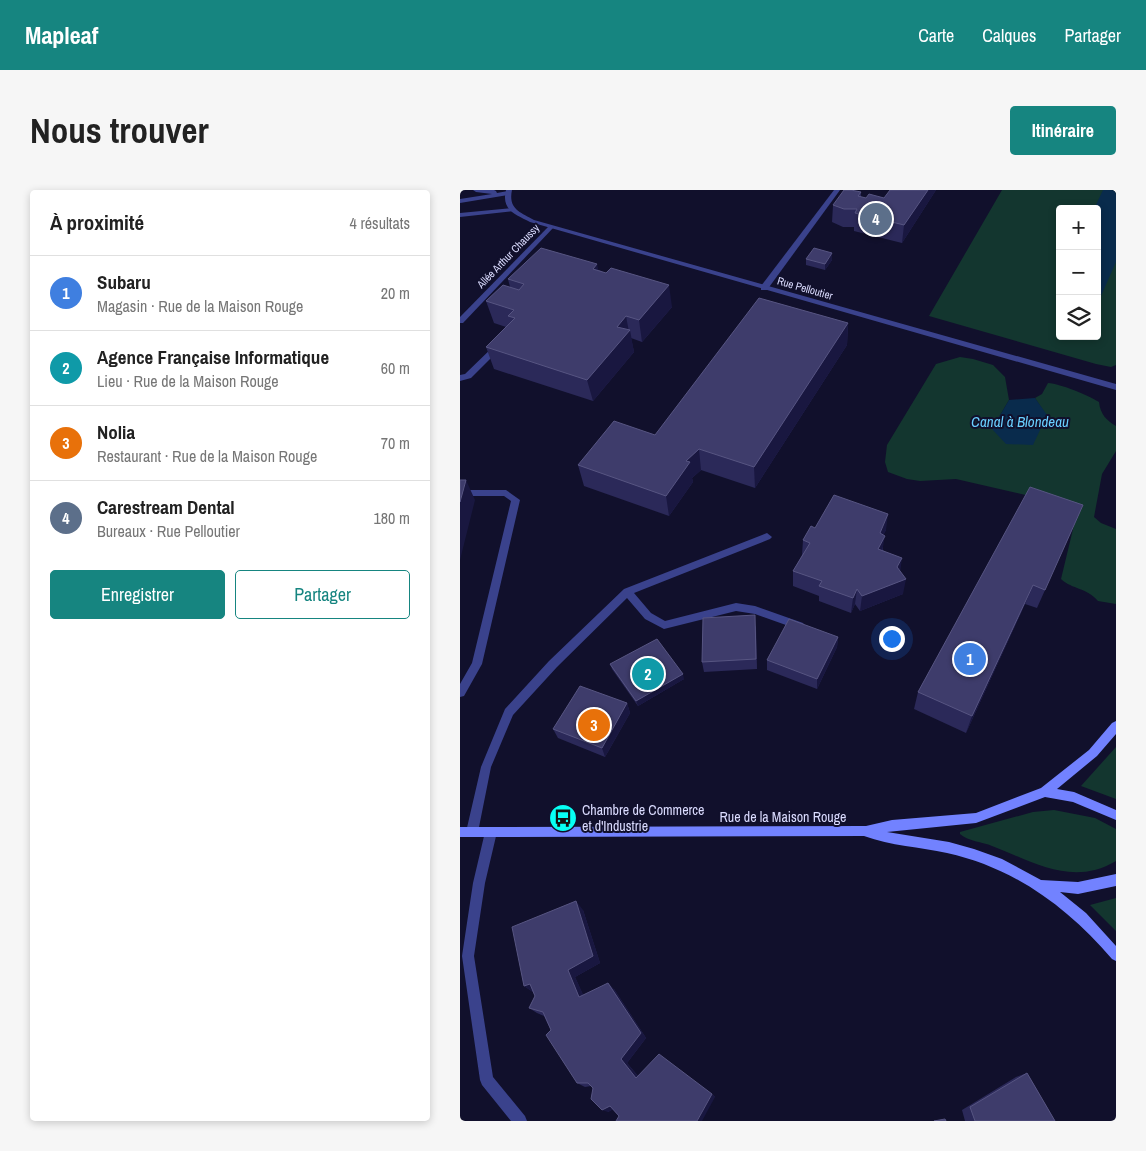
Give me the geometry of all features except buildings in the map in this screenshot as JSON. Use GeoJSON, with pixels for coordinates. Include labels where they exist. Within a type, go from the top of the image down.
{"type":"FeatureCollection","features":[{"type":"Feature","properties":{"kind":"street"},"geometry":{"type":"LineString","coordinates":[[476,190],[508,191]]}},
{"type":"Feature","properties":{"kind":"street"},"geometry":{"type":"LineString","coordinates":[[764,288],[837,190]]}},
{"type":"Feature","properties":{"kind":"street"},"geometry":{"type":"LineString","coordinates":[[460,201],[508,191]]}},
{"type":"Feature","properties":{"kind":"street"},"geometry":{"type":"LineString","coordinates":[[460,215],[512,210],[507,198],[508,191]]}},
{"type":"Feature","properties":{"kind":"street","name":"Rue Pelloutier"},"geometry":{"type":"LineString","coordinates":[[512,210],[525,218],[551,227],[1116,387]]}},
{"type":"Feature","properties":{"kind":"street","name":"Allée Arthur Chaussy"},"geometry":{"type":"LineString","coordinates":[[460,321],[551,227]]}},
{"type":"Feature","properties":{"kind":"street"},"geometry":{"type":"LineString","coordinates":[[460,378],[468,376],[501,343]]}},
{"type":"Feature","properties":{"kind":"street"},"geometry":{"type":"LineString","coordinates":[[460,492],[506,493],[516,500],[477,664],[460,693]]}},
{"type":"Feature","properties":{"kind":"street"},"geometry":{"type":"LineString","coordinates":[[472,832],[486,767],[509,712],[553,664],[627,592],[767,536]]}},
{"type":"Feature","properties":{"kind":"street"},"geometry":{"type":"LineString","coordinates":[[627,592],[648,616],[664,625],[736,607],[755,610],[807,629]]}},
{"type":"Feature","properties":{"kind":"street"},"geometry":{"type":"LineString","coordinates":[[866,832],[892,825],[976,818],[1045,792],[1093,753],[1116,726]]}},
{"type":"Feature","properties":{"kind":"street"},"geometry":{"type":"LineString","coordinates":[[1045,792],[1074,797],[1116,815]]}},
{"type":"Feature","properties":{"kind":"street","name":"Rue de la Maison Rouge"},"geometry":{"type":"LineString","coordinates":[[460,832],[866,832]]}},
{"type":"Feature","properties":{"kind":"street"},"geometry":{"type":"LineString","coordinates":[[491,832],[479,883],[468,956],[486,1080],[520,1121]]}},
{"type":"Feature","properties":{"kind":"street"},"geometry":{"type":"LineString","coordinates":[[866,832],[892,840],[947,847],[977,855],[1006,866],[1040,884],[1076,912],[1116,955]]}},
{"type":"Feature","properties":{"kind":"street"},"geometry":{"type":"LineString","coordinates":[[1040,884],[1078,888],[1102,885],[1116,880]]}},
{"type":"Feature","properties":{"kind":"green space"},"geometry":{"type":"Polygon","coordinates":[[[1002,190],[1116,190],[1116,365],[1111,367],[929,316],[1002,190]]]}},
{"type":"Feature","properties":{"kind":"green space"},"geometry":{"type":"Polygon","coordinates":[[[960,357],[993,365],[1005,377],[1009,400],[992,429],[1047,416],[1035,398],[1042,394],[1048,383],[1074,390],[1099,402],[1104,417],[1116,426],[1116,451],[1102,474],[1094,517],[1101,523],[1116,529],[1116,604],[1098,601],[1089,593],[1061,579],[1074,525],[1034,497],[956,479],[920,481],[907,479],[888,472],[885,462],[887,445],[936,364],[960,357]]]}},
{"type":"Feature","properties":{"kind":"green space"},"geometry":{"type":"Polygon","coordinates":[[[1116,747],[1116,799],[1081,786],[1116,747]]]}},
{"type":"Feature","properties":{"kind":"green space"},"geometry":{"type":"Polygon","coordinates":[[[1054,810],[1095,818],[1116,829],[1116,861],[1084,872],[1069,872],[1038,865],[960,834],[960,832],[1033,812],[1054,810]]]}},
{"type":"Feature","properties":{"kind":"green space"},"geometry":{"type":"Polygon","coordinates":[[[1116,898],[1116,931],[1090,905],[1116,898]]]}},
{"type":"Feature","properties":{"kind":"water"},"geometry":{"type":"Polygon","coordinates":[[[1103,190],[1116,190],[1116,262],[1101,296],[1101,205],[1096,205],[1103,190]]]}},
{"type":"Feature","properties":{"kind":"water","name":"Canal à Blondeau"},"geometry":{"type":"Polygon","coordinates":[[[1035,398],[1047,415],[1033,445],[1006,444],[992,429],[1009,400],[1035,398]]]}},
{"type":"Feature","properties":{"kind":"place","name":"Carestream Dental"},"geometry":{"type":"Point","coordinates":[876,219]}},
{"type":"Feature","properties":{"kind":"place","name":"Subaru"},"geometry":{"type":"Point","coordinates":[970,659]}},
{"type":"Feature","properties":{"kind":"place","name":"Agence Française Informatique"},"geometry":{"type":"Point","coordinates":[648,674]}},
{"type":"Feature","properties":{"kind":"place","name":"Nolia"},"geometry":{"type":"Point","coordinates":[594,725]}},
{"type":"Feature","properties":{"kind":"place","name":"Chambre de Commerce et d'Industrie"},"geometry":{"type":"Point","coordinates":[563,818]}}]}
